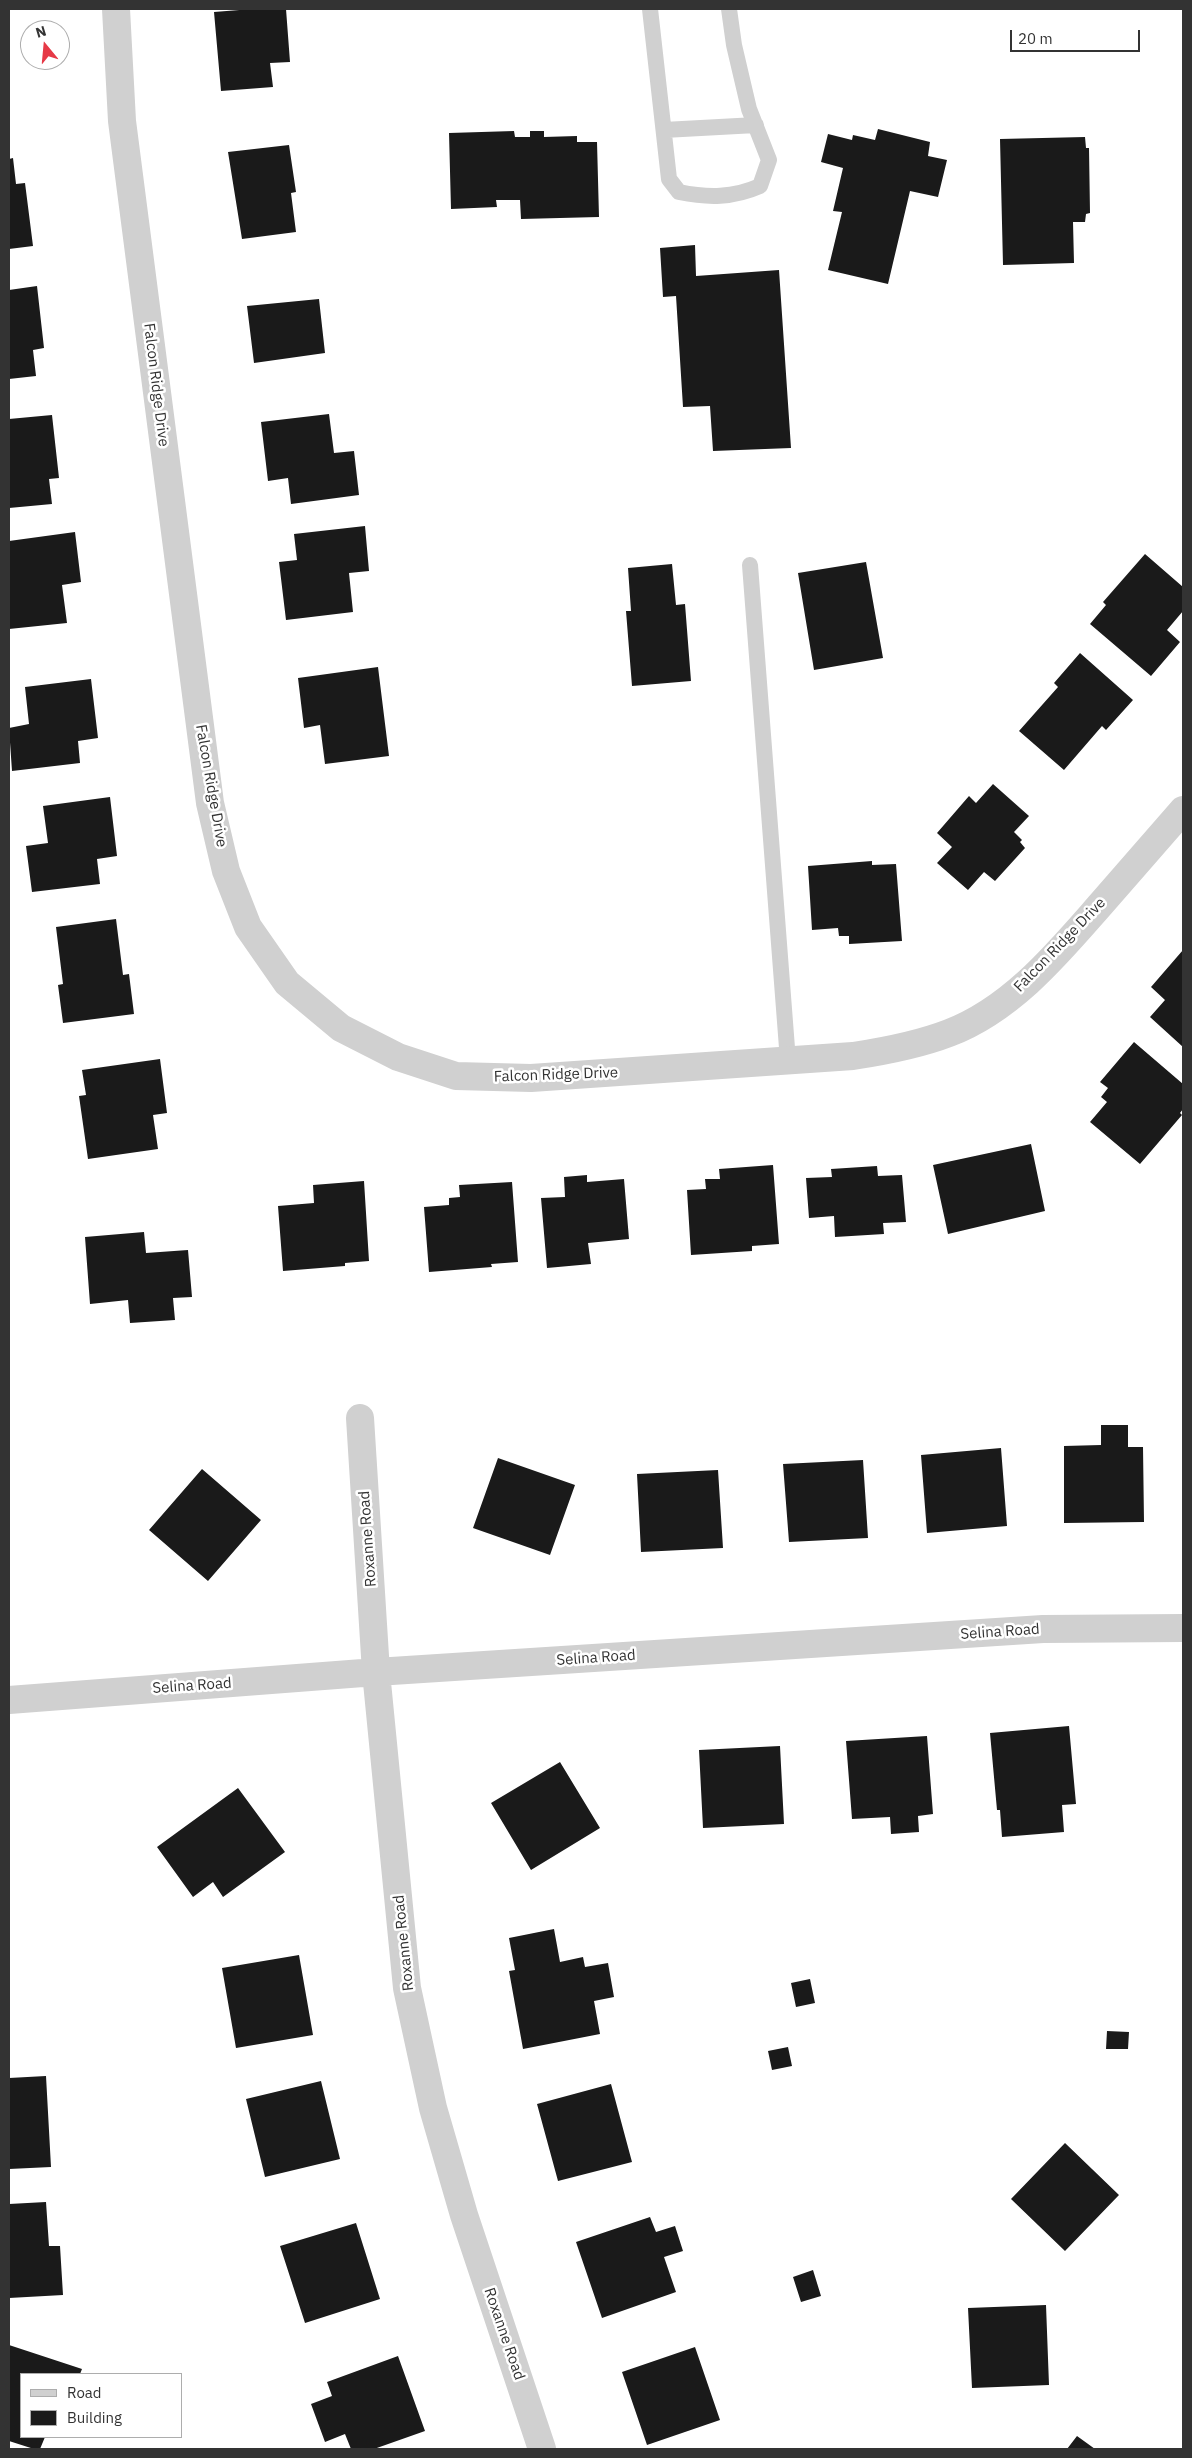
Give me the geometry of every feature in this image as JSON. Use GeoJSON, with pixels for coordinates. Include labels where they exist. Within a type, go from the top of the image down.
{"type":"FeatureCollection","features":[{"type":"Feature","properties":{"kind":"street","name":"Falcon Ridge Drive"},"geometry":{"type":"LineString","coordinates":[[116,9],[122,121],[210,803],[226,871],[248,927],[287,983],[341,1028],[398,1057],[456,1076],[531,1078],[854,1056],[903,1048],[950,1033],[985,1015],[1026,984],[1068,941],[1183,810]]}},
{"type":"Feature","properties":{"kind":"street","name":"Roxanne Road"},"geometry":{"type":"LineString","coordinates":[[360,1418],[376,1672],[408,1988],[432,2108],[464,2215],[542,2449]]}},
{"type":"Feature","properties":{"kind":"street","name":"Selina Road"},"geometry":{"type":"LineString","coordinates":[[9,1700],[376,1672],[1043,1629],[1183,1628]]}},
{"type":"Feature","properties":{"kind":"lane"},"geometry":{"type":"LineString","coordinates":[[650,9],[669,179],[679,192],[699,196],[740,195],[760,186],[769,160],[749,109],[734,45],[730,9]]}},
{"type":"Feature","properties":{"kind":"lane"},"geometry":{"type":"LineString","coordinates":[[664,130],[756,125]]}},
{"type":"Feature","properties":{"kind":"lane"},"geometry":{"type":"LineString","coordinates":[[750,565],[788,1061]]}},
{"type":"Feature","properties":{"kind":"building"},"geometry":{"type":"Polygon","coordinates":[[[286,9],[290,62],[270,63],[273,87],[221,91],[214,12],[286,9]]]}},
{"type":"Feature","properties":{"kind":"building"},"geometry":{"type":"Polygon","coordinates":[[[878,129],[930,142],[928,156],[947,160],[938,197],[910,191],[888,284],[828,270],[842,212],[833,211],[843,168],[821,162],[828,134],[852,140],[853,135],[875,140],[878,129]]]}},
{"type":"Feature","properties":{"kind":"building"},"geometry":{"type":"Polygon","coordinates":[[[514,131],[515,137],[530,137],[530,131],[544,131],[544,137],[577,136],[577,142],[597,142],[599,217],[521,219],[520,200],[496,200],[497,207],[451,209],[449,133],[514,131]]]}},
{"type":"Feature","properties":{"kind":"building"},"geometry":{"type":"Polygon","coordinates":[[[1085,137],[1086,148],[1089,148],[1090,213],[1086,214],[1085,222],[1073,222],[1074,263],[1003,265],[1000,139],[1085,137]]]}},
{"type":"Feature","properties":{"kind":"building"},"geometry":{"type":"Polygon","coordinates":[[[289,145],[296,192],[291,193],[296,232],[242,239],[228,152],[289,145]]]}},
{"type":"Feature","properties":{"kind":"building"},"geometry":{"type":"Polygon","coordinates":[[[13,158],[16,184],[25,183],[33,246],[9,249],[9,159],[13,158]]]}},
{"type":"Feature","properties":{"kind":"building"},"geometry":{"type":"Polygon","coordinates":[[[695,245],[696,276],[779,270],[791,448],[713,451],[710,406],[683,407],[676,296],[663,297],[660,248],[695,245]]]}},
{"type":"Feature","properties":{"kind":"building"},"geometry":{"type":"Polygon","coordinates":[[[37,286],[44,348],[33,350],[36,376],[9,379],[9,290],[37,286]]]}},
{"type":"Feature","properties":{"kind":"building"},"geometry":{"type":"Polygon","coordinates":[[[319,299],[325,353],[254,363],[247,306],[319,299]]]}},
{"type":"Feature","properties":{"kind":"building"},"geometry":{"type":"Polygon","coordinates":[[[329,414],[334,453],[354,451],[359,495],[291,504],[288,478],[268,481],[261,422],[329,414]]]}},
{"type":"Feature","properties":{"kind":"building"},"geometry":{"type":"Polygon","coordinates":[[[52,415],[59,478],[49,479],[52,504],[9,508],[9,419],[52,415]]]}},
{"type":"Feature","properties":{"kind":"building"},"geometry":{"type":"Polygon","coordinates":[[[365,526],[369,571],[349,573],[353,612],[286,620],[279,562],[297,560],[294,534],[365,526]]]}},
{"type":"Feature","properties":{"kind":"building"},"geometry":{"type":"Polygon","coordinates":[[[75,532],[81,582],[62,585],[67,623],[9,629],[9,541],[75,532]]]}},
{"type":"Feature","properties":{"kind":"building"},"geometry":{"type":"Polygon","coordinates":[[[1145,554],[1183,587],[1183,611],[1167,630],[1180,642],[1151,676],[1090,624],[1106,605],[1103,602],[1145,554]]]}},
{"type":"Feature","properties":{"kind":"building"},"geometry":{"type":"Polygon","coordinates":[[[866,562],[883,658],[814,670],[798,573],[866,562]]]}},
{"type":"Feature","properties":{"kind":"building"},"geometry":{"type":"Polygon","coordinates":[[[672,564],[676,605],[685,604],[691,681],[632,686],[626,611],[631,611],[628,568],[672,564]]]}},
{"type":"Feature","properties":{"kind":"building"},"geometry":{"type":"Polygon","coordinates":[[[1080,653],[1133,700],[1106,730],[1102,726],[1064,770],[1019,731],[1058,687],[1054,683],[1080,653]]]}},
{"type":"Feature","properties":{"kind":"building"},"geometry":{"type":"Polygon","coordinates":[[[378,667],[389,756],[325,764],[320,725],[304,728],[298,678],[378,667]]]}},
{"type":"Feature","properties":{"kind":"building"},"geometry":{"type":"Polygon","coordinates":[[[91,679],[98,738],[78,741],[80,763],[12,771],[9,728],[29,724],[25,687],[91,679]]]}},
{"type":"Feature","properties":{"kind":"building"},"geometry":{"type":"Polygon","coordinates":[[[993,784],[1029,816],[1014,832],[1022,840],[1020,842],[1025,848],[995,881],[984,872],[968,890],[937,863],[952,847],[937,833],[969,796],[976,803],[993,784]]]}},
{"type":"Feature","properties":{"kind":"building"},"geometry":{"type":"Polygon","coordinates":[[[110,797],[117,856],[97,859],[100,884],[32,892],[26,846],[48,843],[43,806],[110,797]]]}},
{"type":"Feature","properties":{"kind":"building"},"geometry":{"type":"Polygon","coordinates":[[[872,861],[872,865],[896,864],[902,941],[849,944],[849,936],[839,936],[838,928],[812,930],[808,866],[872,861]]]}},
{"type":"Feature","properties":{"kind":"building"},"geometry":{"type":"Polygon","coordinates":[[[116,919],[123,975],[129,974],[134,1014],[63,1023],[58,985],[63,984],[56,927],[116,919]]]}},
{"type":"Feature","properties":{"kind":"building"},"geometry":{"type":"Polygon","coordinates":[[[1183,950],[1183,1047],[1150,1017],[1165,1000],[1151,987],[1183,950]]]}},
{"type":"Feature","properties":{"kind":"building"},"geometry":{"type":"Polygon","coordinates":[[[1134,1042],[1183,1084],[1183,1109],[1180,1113],[1182,1115],[1140,1164],[1090,1122],[1107,1102],[1101,1097],[1108,1088],[1100,1082],[1134,1042]]]}},
{"type":"Feature","properties":{"kind":"building"},"geometry":{"type":"Polygon","coordinates":[[[160,1059],[167,1113],[153,1115],[158,1149],[88,1159],[79,1096],[86,1095],[82,1070],[160,1059]]]}},
{"type":"Feature","properties":{"kind":"building"},"geometry":{"type":"Polygon","coordinates":[[[1031,1144],[1045,1211],[948,1234],[933,1165],[1031,1144]]]}},
{"type":"Feature","properties":{"kind":"building"},"geometry":{"type":"Polygon","coordinates":[[[773,1165],[779,1244],[752,1246],[752,1251],[691,1255],[687,1190],[706,1189],[705,1179],[720,1179],[719,1169],[773,1165]]]}},
{"type":"Feature","properties":{"kind":"building"},"geometry":{"type":"Polygon","coordinates":[[[877,1166],[878,1176],[902,1175],[906,1222],[883,1223],[884,1234],[835,1237],[834,1216],[809,1218],[806,1178],[832,1177],[831,1169],[877,1166]]]}},
{"type":"Feature","properties":{"kind":"building"},"geometry":{"type":"Polygon","coordinates":[[[587,1175],[587,1182],[624,1179],[629,1239],[588,1243],[591,1264],[547,1268],[541,1198],[565,1197],[564,1177],[587,1175]]]}},
{"type":"Feature","properties":{"kind":"building"},"geometry":{"type":"Polygon","coordinates":[[[364,1181],[369,1261],[345,1263],[345,1266],[283,1271],[278,1206],[314,1203],[313,1185],[364,1181]]]}},
{"type":"Feature","properties":{"kind":"building"},"geometry":{"type":"Polygon","coordinates":[[[512,1182],[518,1262],[491,1264],[492,1267],[429,1272],[424,1207],[449,1205],[449,1198],[460,1197],[459,1185],[512,1182]]]}},
{"type":"Feature","properties":{"kind":"building"},"geometry":{"type":"Polygon","coordinates":[[[144,1232],[146,1253],[188,1250],[192,1297],[173,1298],[175,1320],[130,1323],[128,1300],[90,1304],[85,1237],[144,1232]]]}},
{"type":"Feature","properties":{"kind":"building"},"geometry":{"type":"Polygon","coordinates":[[[1101,1425],[1128,1425],[1128,1447],[1143,1447],[1144,1522],[1064,1523],[1064,1446],[1101,1445],[1101,1425]]]}},
{"type":"Feature","properties":{"kind":"building"},"geometry":{"type":"Polygon","coordinates":[[[1001,1448],[1007,1526],[927,1533],[921,1455],[1001,1448]]]}},
{"type":"Feature","properties":{"kind":"building"},"geometry":{"type":"Polygon","coordinates":[[[498,1458],[575,1485],[550,1555],[473,1528],[498,1458]]]}},
{"type":"Feature","properties":{"kind":"building"},"geometry":{"type":"Polygon","coordinates":[[[863,1460],[868,1538],[789,1542],[783,1464],[863,1460]]]}},
{"type":"Feature","properties":{"kind":"building"},"geometry":{"type":"Polygon","coordinates":[[[202,1469],[261,1520],[208,1581],[149,1530],[202,1469]]]}},
{"type":"Feature","properties":{"kind":"building"},"geometry":{"type":"Polygon","coordinates":[[[718,1470],[723,1548],[641,1552],[637,1474],[718,1470]]]}},
{"type":"Feature","properties":{"kind":"building"},"geometry":{"type":"Polygon","coordinates":[[[1069,1726],[1076,1804],[1062,1805],[1064,1832],[1002,1837],[1000,1810],[997,1810],[990,1733],[1069,1726]]]}},
{"type":"Feature","properties":{"kind":"building"},"geometry":{"type":"Polygon","coordinates":[[[927,1736],[933,1814],[918,1816],[919,1832],[891,1834],[890,1817],[852,1819],[846,1741],[927,1736]]]}},
{"type":"Feature","properties":{"kind":"building"},"geometry":{"type":"Polygon","coordinates":[[[780,1746],[784,1824],[703,1828],[699,1750],[780,1746]]]}},
{"type":"Feature","properties":{"kind":"building"},"geometry":{"type":"Polygon","coordinates":[[[560,1762],[600,1828],[531,1870],[491,1803],[560,1762]]]}},
{"type":"Feature","properties":{"kind":"building"},"geometry":{"type":"Polygon","coordinates":[[[238,1788],[285,1852],[223,1897],[213,1882],[193,1897],[157,1847],[238,1788]]]}},
{"type":"Feature","properties":{"kind":"building"},"geometry":{"type":"Polygon","coordinates":[[[554,1929],[560,1962],[583,1957],[585,1967],[608,1963],[614,1997],[594,2001],[600,2034],[523,2049],[509,1971],[515,1970],[509,1938],[554,1929]]]}},
{"type":"Feature","properties":{"kind":"building"},"geometry":{"type":"Polygon","coordinates":[[[299,1955],[313,2035],[236,2048],[222,1968],[299,1955]]]}},
{"type":"Feature","properties":{"kind":"building"},"geometry":{"type":"Polygon","coordinates":[[[810,1979],[815,2003],[796,2007],[791,1983],[810,1979]]]}},
{"type":"Feature","properties":{"kind":"building"},"geometry":{"type":"Polygon","coordinates":[[[1107,2031],[1129,2032],[1128,2049],[1106,2049],[1107,2031]]]}},
{"type":"Feature","properties":{"kind":"building"},"geometry":{"type":"Polygon","coordinates":[[[788,2047],[792,2066],[772,2070],[768,2051],[788,2047]]]}},
{"type":"Feature","properties":{"kind":"building"},"geometry":{"type":"Polygon","coordinates":[[[46,2076],[51,2167],[9,2169],[9,2078],[46,2076]]]}},
{"type":"Feature","properties":{"kind":"building"},"geometry":{"type":"Polygon","coordinates":[[[321,2081],[340,2159],[265,2177],[246,2099],[321,2081]]]}},
{"type":"Feature","properties":{"kind":"building"},"geometry":{"type":"Polygon","coordinates":[[[611,2084],[632,2162],[558,2181],[537,2104],[611,2084]]]}},
{"type":"Feature","properties":{"kind":"building"},"geometry":{"type":"Polygon","coordinates":[[[1065,2143],[1119,2195],[1065,2251],[1011,2199],[1065,2143]]]}},
{"type":"Feature","properties":{"kind":"building"},"geometry":{"type":"Polygon","coordinates":[[[46,2202],[49,2246],[60,2246],[63,2295],[9,2298],[9,2204],[46,2202]]]}},
{"type":"Feature","properties":{"kind":"building"},"geometry":{"type":"Polygon","coordinates":[[[650,2217],[656,2232],[675,2226],[683,2251],[664,2257],[676,2292],[602,2318],[576,2242],[650,2217]]]}},
{"type":"Feature","properties":{"kind":"building"},"geometry":{"type":"Polygon","coordinates":[[[356,2223],[380,2299],[305,2323],[280,2246],[356,2223]]]}},
{"type":"Feature","properties":{"kind":"building"},"geometry":{"type":"Polygon","coordinates":[[[813,2270],[821,2296],[801,2302],[793,2277],[813,2270]]]}},
{"type":"Feature","properties":{"kind":"building"},"geometry":{"type":"Polygon","coordinates":[[[1046,2305],[1049,2385],[972,2388],[968,2308],[1046,2305]]]}},
{"type":"Feature","properties":{"kind":"building"},"geometry":{"type":"Polygon","coordinates":[[[9,2345],[82,2369],[80,2373],[20,2373],[20,2438],[45,2438],[40,2449],[9,2441],[9,2345]]]}},
{"type":"Feature","properties":{"kind":"building"},"geometry":{"type":"Polygon","coordinates":[[[695,2347],[720,2420],[647,2445],[622,2372],[695,2347]]]}},
{"type":"Feature","properties":{"kind":"building"},"geometry":{"type":"Polygon","coordinates":[[[398,2356],[425,2431],[374,2449],[351,2449],[345,2434],[325,2442],[311,2404],[332,2396],[327,2382],[398,2356]]]}},
{"type":"Feature","properties":{"kind":"building"},"geometry":{"type":"Polygon","coordinates":[[[1077,2436],[1095,2449],[1067,2449],[1077,2436]]]}}]}
